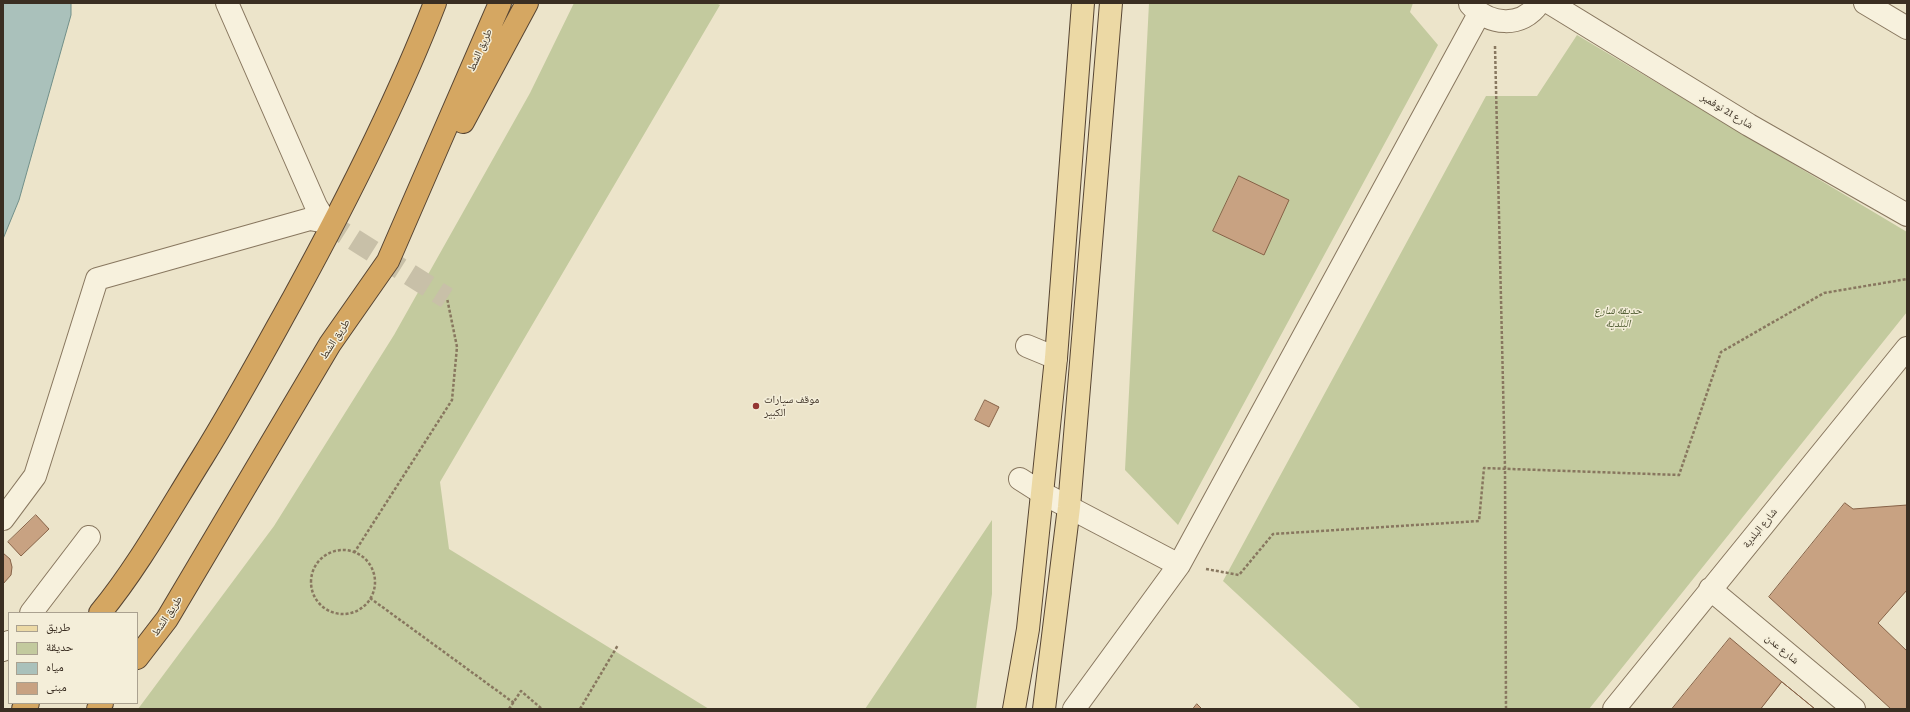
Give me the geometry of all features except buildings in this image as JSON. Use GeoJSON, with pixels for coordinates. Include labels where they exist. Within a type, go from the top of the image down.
{"type":"FeatureCollection","features":[{"type":"Feature","properties":{"kind":"highway"},"geometry":{"type":"LineString","coordinates":[[101,612],[161,524],[234,406],[339,214],[416,50],[435,3]]}},
{"type":"Feature","properties":{"kind":"highway","name":"طريق الشط"},"geometry":{"type":"LineString","coordinates":[[138,657],[167,619],[330,344],[388,261],[500,3]]}},
{"type":"Feature","properties":{"kind":"highway"},"geometry":{"type":"LineString","coordinates":[[388,261],[526,3]]}},
{"type":"Feature","properties":{"kind":"main road"},"geometry":{"type":"LineString","coordinates":[[1014,709],[1028,629],[1056,358],[1083,3]]}},
{"type":"Feature","properties":{"kind":"main road"},"geometry":{"type":"LineString","coordinates":[[1044,709],[1069,507],[1112,3]]}},
{"type":"Feature","properties":{"kind":"street"},"geometry":{"type":"LineString","coordinates":[[3,519],[35,476],[97,279],[310,218],[326,222],[316,206],[227,3]]}},
{"type":"Feature","properties":{"kind":"street"},"geometry":{"type":"LineString","coordinates":[[1074,709],[1179,565],[1481,12],[1506,22],[1517,20],[1527,15],[1539,3]]}},
{"type":"Feature","properties":{"kind":"street","name":"شارع 21 نوفمبر"},"geometry":{"type":"LineString","coordinates":[[1550,3],[1749,125],[1907,215]]}},
{"type":"Feature","properties":{"kind":"street"},"geometry":{"type":"LineString","coordinates":[[1865,3],[1907,28]]}},
{"type":"Feature","properties":{"kind":"street"},"geometry":{"type":"LineString","coordinates":[[1027,346],[1056,358]]}},
{"type":"Feature","properties":{"kind":"street","name":"شارع البلدية"},"geometry":{"type":"LineString","coordinates":[[1614,709],[1907,348]]}},
{"type":"Feature","properties":{"kind":"street"},"geometry":{"type":"LineString","coordinates":[[1020,479],[1042,493],[1179,565]]}},
{"type":"Feature","properties":{"kind":"street"},"geometry":{"type":"LineString","coordinates":[[32,612],[89,536]]}},
{"type":"Feature","properties":{"kind":"street","name":"شارع عدن"},"geometry":{"type":"LineString","coordinates":[[1710,589],[1854,709]]}},
{"type":"Feature","properties":{"kind":"path"},"geometry":{"type":"LineString","coordinates":[[1481,12],[1505,468],[1506,709]]}},
{"type":"Feature","properties":{"kind":"path"},"geometry":{"type":"LineString","coordinates":[[1179,565],[1239,575],[1273,534],[1479,522],[1484,468],[1679,475],[1721,352],[1824,293],[1907,279]]}},
{"type":"Feature","properties":{"kind":"path"},"geometry":{"type":"LineString","coordinates":[[354,553],[452,400],[457,347],[447,298]]}},
{"type":"Feature","properties":{"kind":"path"},"geometry":{"type":"LineString","coordinates":[[344,550],[354,553],[363,558],[370,566],[374,586],[370,598],[357,611],[337,614],[327,610],[319,604],[311,585],[312,574],[316,564],[323,557],[333,552],[344,550]]}},
{"type":"Feature","properties":{"kind":"path"},"geometry":{"type":"LineString","coordinates":[[370,598],[514,703]]}},
{"type":"Feature","properties":{"kind":"path"},"geometry":{"type":"LineString","coordinates":[[580,709],[618,645]]}},
{"type":"Feature","properties":{"kind":"path"},"geometry":{"type":"LineString","coordinates":[[509,709],[521,691],[542,709]]}},
{"type":"Feature","properties":{"kind":"green space"},"geometry":{"type":"Polygon","coordinates":[[[574,3],[716,3],[720,5],[440,482],[449,549],[709,709],[138,709],[274,526],[394,335],[530,93],[574,3]]]}},
{"type":"Feature","properties":{"kind":"green space"},"geometry":{"type":"Polygon","coordinates":[[[1149,3],[1413,3],[1410,12],[1438,45],[1178,525],[1125,470],[1149,3]]]}},
{"type":"Feature","properties":{"kind":"green space","name":"حديقة شارع البلدية"},"geometry":{"type":"Polygon","coordinates":[[[1577,35],[1907,232],[1907,312],[1589,709],[1361,709],[1223,581],[1486,96],[1537,96],[1577,35]]]}},
{"type":"Feature","properties":{"kind":"green space"},"geometry":{"type":"Polygon","coordinates":[[[992,520],[992,594],[976,709],[865,709],[992,520]]]}},
{"type":"Feature","properties":{"kind":"water"},"geometry":{"type":"Polygon","coordinates":[[[3,3],[71,3],[71,15],[19,200],[3,239],[3,3]]]}},
{"type":"Feature","properties":{"kind":"tunnel"},"geometry":{"type":"LineString","coordinates":[[326,222],[447,298]]}},
{"type":"Feature","properties":{"kind":"place","name":"موقف سيارات الكبير"},"geometry":{"type":"Point","coordinates":[756,406]}}]}
